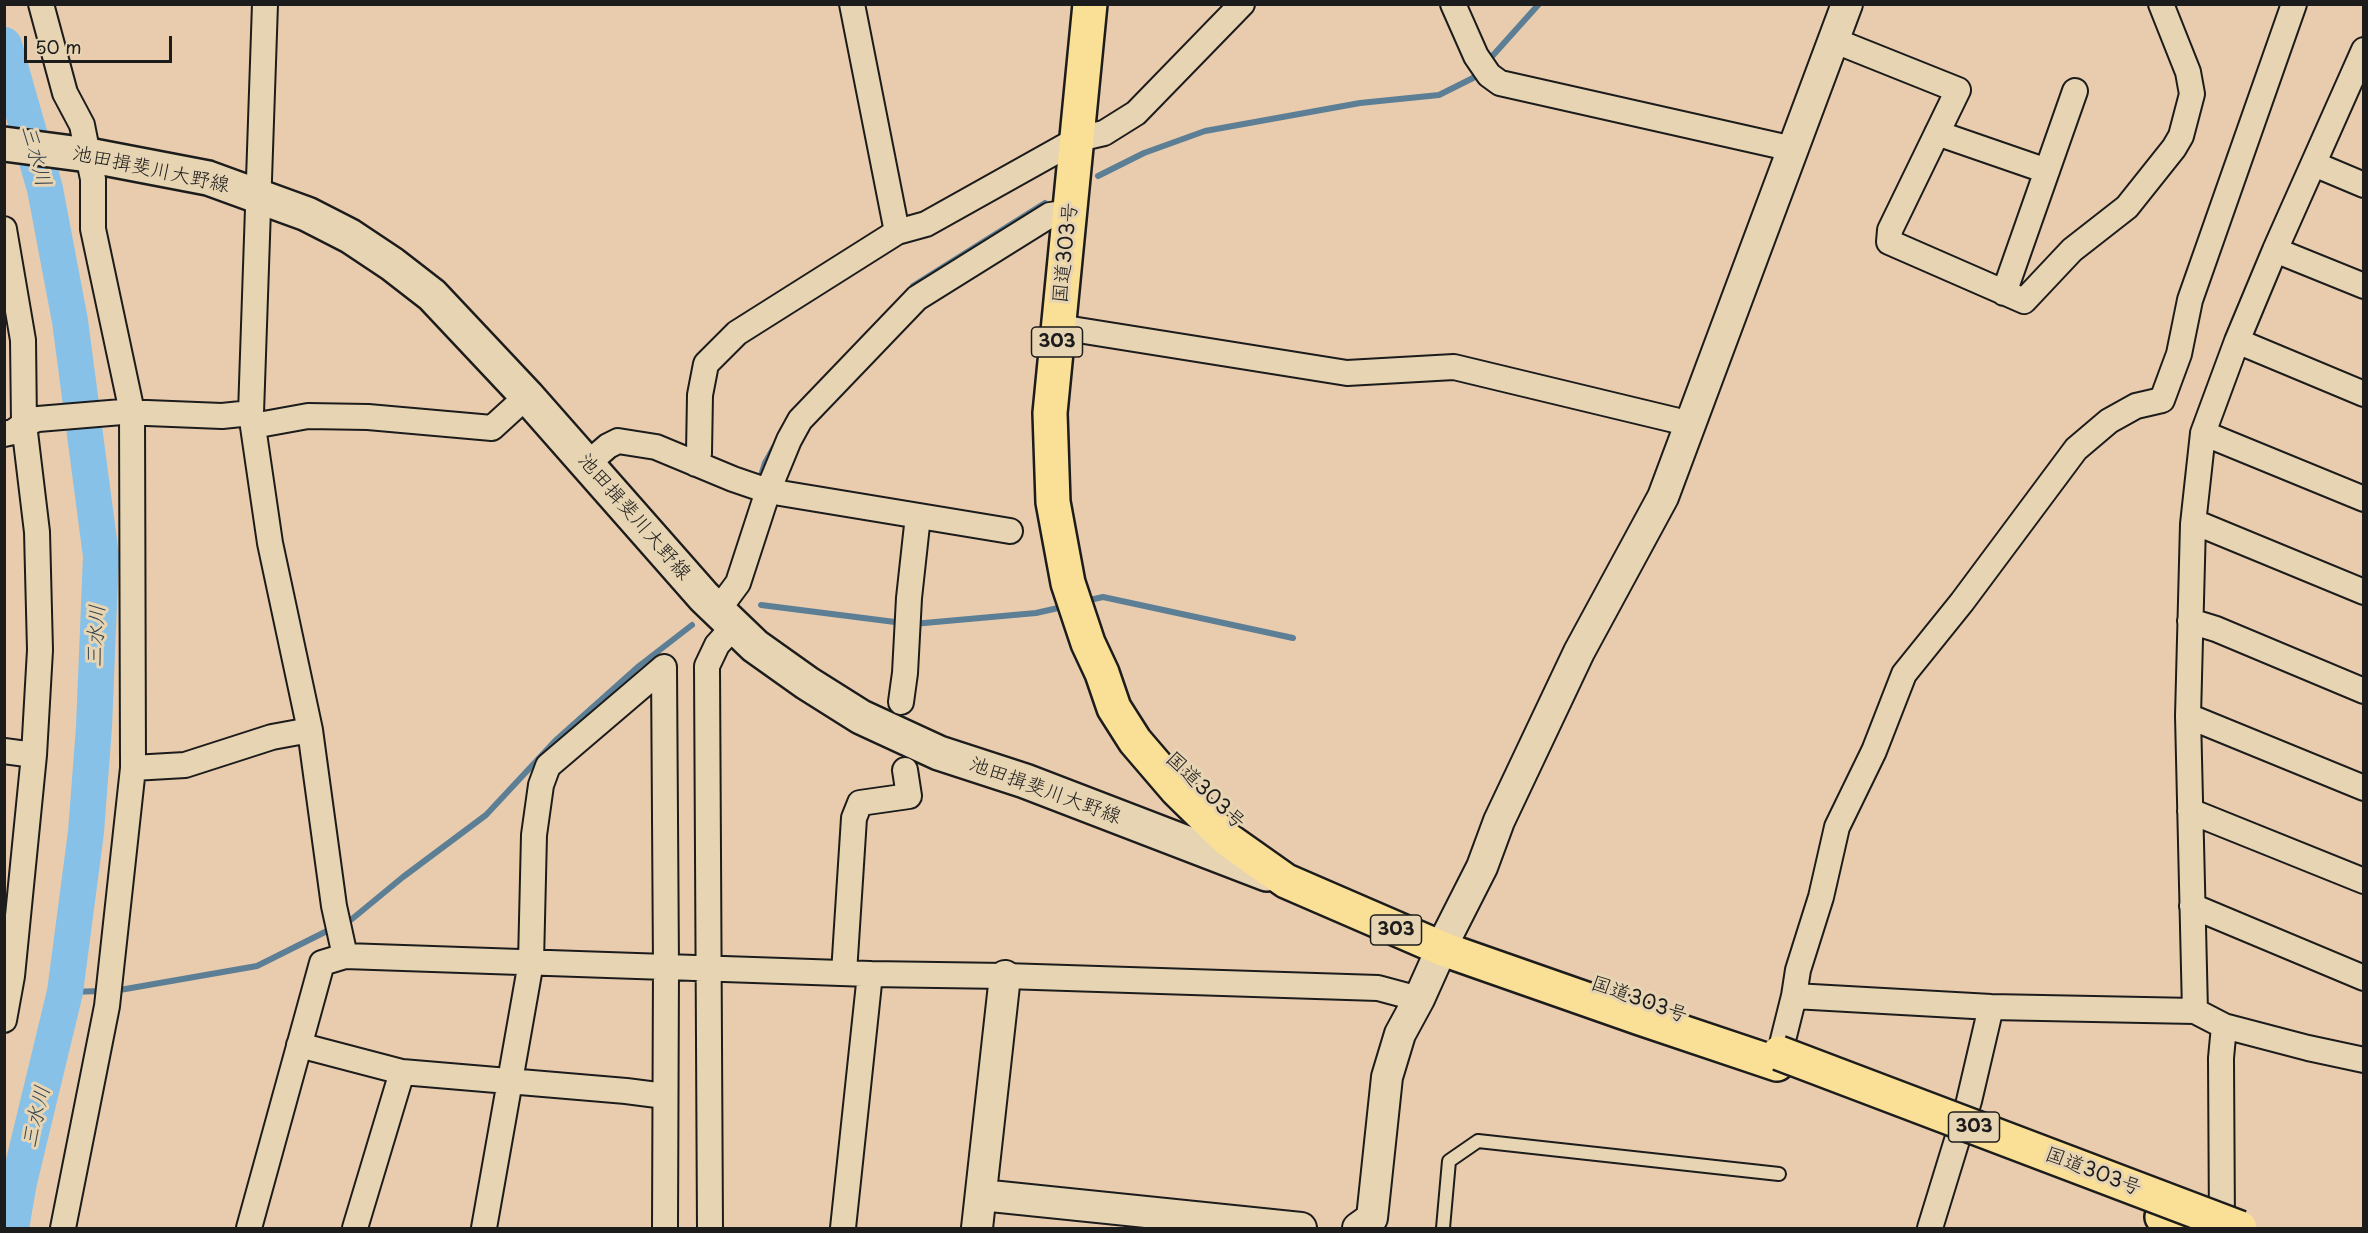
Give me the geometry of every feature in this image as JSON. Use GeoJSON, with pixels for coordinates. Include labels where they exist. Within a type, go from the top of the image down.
{"type":"FeatureCollection","features":[{"type":"Feature","properties":{"kind":"highway","name":"国道303号"},"geometry":{"type":"LineString","coordinates":[[1090,4],[1050,413],[1053,502],[1068,583],[1088,643],[1102,673],[1114,708],[1135,741],[1177,790],[1228,840],[1286,881],[1391,928],[1446,940],[1646,1001],[1778,1058],[2019,1155],[2191,1228]]}},
{"type":"Feature","properties":{"kind":"highway","name":"国道303号"},"geometry":{"type":"LineString","coordinates":[[1102,673],[1184,777],[1239,826],[1295,866],[1398,912],[1446,940]]}},
{"type":"Feature","properties":{"kind":"highway","name":"国道303号"},"geometry":{"type":"LineString","coordinates":[[1778,1058],[2240,1228]]}},
{"type":"Feature","properties":{"kind":"main road","name":"池田揖斐川大野線"},"geometry":{"type":"LineString","coordinates":[[4,144],[83,154],[208,178],[306,214],[350,236],[392,264],[432,295],[527,396],[726,618],[755,646],[807,683],[861,717],[939,753],[1024,781],[1286,881]]}},
{"type":"Feature","properties":{"kind":"street"},"geometry":{"type":"LineString","coordinates":[[41,4],[65,93],[82,125],[83,154],[93,179],[93,229],[127,412],[133,768],[108,993],[95,1075],[63,1228]]}},
{"type":"Feature","properties":{"kind":"street"},"geometry":{"type":"LineString","coordinates":[[265,4],[252,420],[270,543],[310,730],[335,912],[343,948]]}},
{"type":"Feature","properties":{"kind":"street"},"geometry":{"type":"LineString","coordinates":[[852,4],[897,232]]}},
{"type":"Feature","properties":{"kind":"street"},"geometry":{"type":"LineString","coordinates":[[696,464],[699,453],[700,395],[706,364],[736,333],[897,232],[926,224],[1078,139],[1104,133],[1136,113],[1242,4]]}},
{"type":"Feature","properties":{"kind":"street"},"geometry":{"type":"LineString","coordinates":[[1453,4],[1476,56],[1489,75],[1500,83],[1793,149]]}},
{"type":"Feature","properties":{"kind":"street"},"geometry":{"type":"LineString","coordinates":[[1358,1228],[1372,1218],[1387,1077],[1400,1034],[1482,867],[1499,821],[1579,652],[1663,497],[1847,4]]}},
{"type":"Feature","properties":{"kind":"street"},"geometry":{"type":"LineString","coordinates":[[1833,40],[1958,90],[1890,230],[1889,242],[2024,302],[2072,250],[2127,207],[2174,148],[2181,135],[2192,94],[2188,72],[2161,4]]}},
{"type":"Feature","properties":{"kind":"street"},"geometry":{"type":"LineString","coordinates":[[1778,1058],[1794,996],[1798,970],[1821,897],[1837,827],[1874,752],[1904,674],[1962,602],[2076,449],[2109,421],[2136,406],[2162,400],[2179,354],[2190,300],[2294,4]]}},
{"type":"Feature","properties":{"kind":"street"},"geometry":{"type":"LineString","coordinates":[[2195,1011],[2188,716],[2193,524],[2203,433],[2236,341],[2275,250],[2313,164],[2358,79],[2364,50]]}},
{"type":"Feature","properties":{"kind":"street"},"geometry":{"type":"LineString","coordinates":[[2004,293],[2075,91]]}},
{"type":"Feature","properties":{"kind":"street"},"geometry":{"type":"LineString","coordinates":[[1936,133],[2047,171]]}},
{"type":"Feature","properties":{"kind":"street"},"geometry":{"type":"LineString","coordinates":[[2313,164],[2364,185]]}},
{"type":"Feature","properties":{"kind":"street"},"geometry":{"type":"LineString","coordinates":[[710,1228],[707,666],[717,645],[768,491],[789,440],[800,420],[917,298],[1050,215],[1071,212]]}},
{"type":"Feature","properties":{"kind":"street"},"geometry":{"type":"LineString","coordinates":[[4,229],[23,340],[18,422],[37,532],[39,650],[34,755],[12,976],[4,1020]]}},
{"type":"Feature","properties":{"kind":"street"},"geometry":{"type":"LineString","coordinates":[[2275,250],[2364,286]]}},
{"type":"Feature","properties":{"kind":"street"},"geometry":{"type":"LineString","coordinates":[[1059,327],[1347,373],[1454,367],[1691,424]]}},
{"type":"Feature","properties":{"kind":"street"},"geometry":{"type":"LineString","coordinates":[[2236,341],[2364,394]]}},
{"type":"Feature","properties":{"kind":"street"},"geometry":{"type":"LineString","coordinates":[[18,422],[127,412],[222,416],[252,420],[308,416],[368,417],[492,428],[527,396]]}},
{"type":"Feature","properties":{"kind":"street"},"geometry":{"type":"LineString","coordinates":[[2203,433],[2364,499]]}},
{"type":"Feature","properties":{"kind":"street"},"geometry":{"type":"LineString","coordinates":[[587,464],[608,446],[618,441],[656,447],[768,491],[1010,531]]}},
{"type":"Feature","properties":{"kind":"street"},"geometry":{"type":"LineString","coordinates":[[902,702],[909,598],[918,516]]}},
{"type":"Feature","properties":{"kind":"street"},"geometry":{"type":"LineString","coordinates":[[2193,524],[2204,526],[2364,592]]}},
{"type":"Feature","properties":{"kind":"street"},"geometry":{"type":"LineString","coordinates":[[2190,621],[2216,629],[2363,691]]}},
{"type":"Feature","properties":{"kind":"street"},"geometry":{"type":"LineString","coordinates":[[484,1228],[531,962],[534,835],[541,785],[548,766],[664,667],[665,1228]]}},
{"type":"Feature","properties":{"kind":"street"},"geometry":{"type":"LineString","coordinates":[[2188,716],[2364,788]]}},
{"type":"Feature","properties":{"kind":"street"},"geometry":{"type":"LineString","coordinates":[[133,768],[185,765],[272,737],[310,730]]}},
{"type":"Feature","properties":{"kind":"street"},"geometry":{"type":"LineString","coordinates":[[4,751],[34,755]]}},
{"type":"Feature","properties":{"kind":"street"},"geometry":{"type":"LineString","coordinates":[[844,973],[854,818],[860,803],[909,796],[904,770]]}},
{"type":"Feature","properties":{"kind":"street"},"geometry":{"type":"LineString","coordinates":[[2190,811],[2364,881]]}},
{"type":"Feature","properties":{"kind":"street"},"geometry":{"type":"LineString","coordinates":[[2192,906],[2364,978]]}},
{"type":"Feature","properties":{"kind":"street"},"geometry":{"type":"LineString","coordinates":[[249,1228],[322,963],[343,948],[531,962],[1378,988],[1419,999]]}},
{"type":"Feature","properties":{"kind":"street"},"geometry":{"type":"LineString","coordinates":[[843,1228],[870,974]]}},
{"type":"Feature","properties":{"kind":"street"},"geometry":{"type":"LineString","coordinates":[[977,1228],[1005,976]]}},
{"type":"Feature","properties":{"kind":"street"},"geometry":{"type":"LineString","coordinates":[[1794,996],[1991,1007],[2195,1011],[2224,1026],[2364,1060]]}},
{"type":"Feature","properties":{"kind":"street"},"geometry":{"type":"LineString","coordinates":[[1930,1228],[1969,1101],[1991,1007]]}},
{"type":"Feature","properties":{"kind":"street"},"geometry":{"type":"LineString","coordinates":[[2222,1228],[2221,1058],[2224,1026]]}},
{"type":"Feature","properties":{"kind":"street"},"geometry":{"type":"LineString","coordinates":[[298,1045],[402,1072],[665,1096]]}},
{"type":"Feature","properties":{"kind":"street"},"geometry":{"type":"LineString","coordinates":[[355,1228],[402,1072]]}},
{"type":"Feature","properties":{"kind":"street"},"geometry":{"type":"LineString","coordinates":[[981,1195],[1301,1228]]}},
{"type":"Feature","properties":{"kind":"lane"},"geometry":{"type":"LineString","coordinates":[[1443,1228],[1449,1161],[1479,1141],[1779,1174]]}},
{"type":"Feature","properties":{"kind":"waterway"},"geometry":{"type":"LineString","coordinates":[[1487,62],[1539,4]]}},
{"type":"Feature","properties":{"kind":"waterway","name":"三水川"},"geometry":{"type":"LineString","coordinates":[[4,45],[45,189],[70,321],[101,556],[94,727],[86,832],[65,992],[19,1182],[11,1228]]}},
{"type":"Feature","properties":{"kind":"waterway"},"geometry":{"type":"LineString","coordinates":[[1098,176],[1144,153],[1205,131],[1360,103],[1439,95],[1473,78],[1480,70]]}},
{"type":"Feature","properties":{"kind":"waterway"},"geometry":{"type":"LineString","coordinates":[[913,286],[1045,203]]}},
{"type":"Feature","properties":{"kind":"waterway"},"geometry":{"type":"LineString","coordinates":[[759,482],[765,463],[774,447]]}},
{"type":"Feature","properties":{"kind":"waterway"},"geometry":{"type":"LineString","coordinates":[[1085,601],[1103,597],[1293,638]]}},
{"type":"Feature","properties":{"kind":"waterway"},"geometry":{"type":"LineString","coordinates":[[761,605],[903,623]]}},
{"type":"Feature","properties":{"kind":"waterway"},"geometry":{"type":"LineString","coordinates":[[913,624],[1036,613],[1067,606]]}},
{"type":"Feature","properties":{"kind":"waterway"},"geometry":{"type":"LineString","coordinates":[[342,924],[352,919],[403,877],[486,815],[555,741],[639,666],[692,625]]}},
{"type":"Feature","properties":{"kind":"waterway"},"geometry":{"type":"LineString","coordinates":[[114,991],[257,966],[333,928]]}},
{"type":"Feature","properties":{"kind":"waterway"},"geometry":{"type":"LineString","coordinates":[[65,992],[104,991]]}}]}
